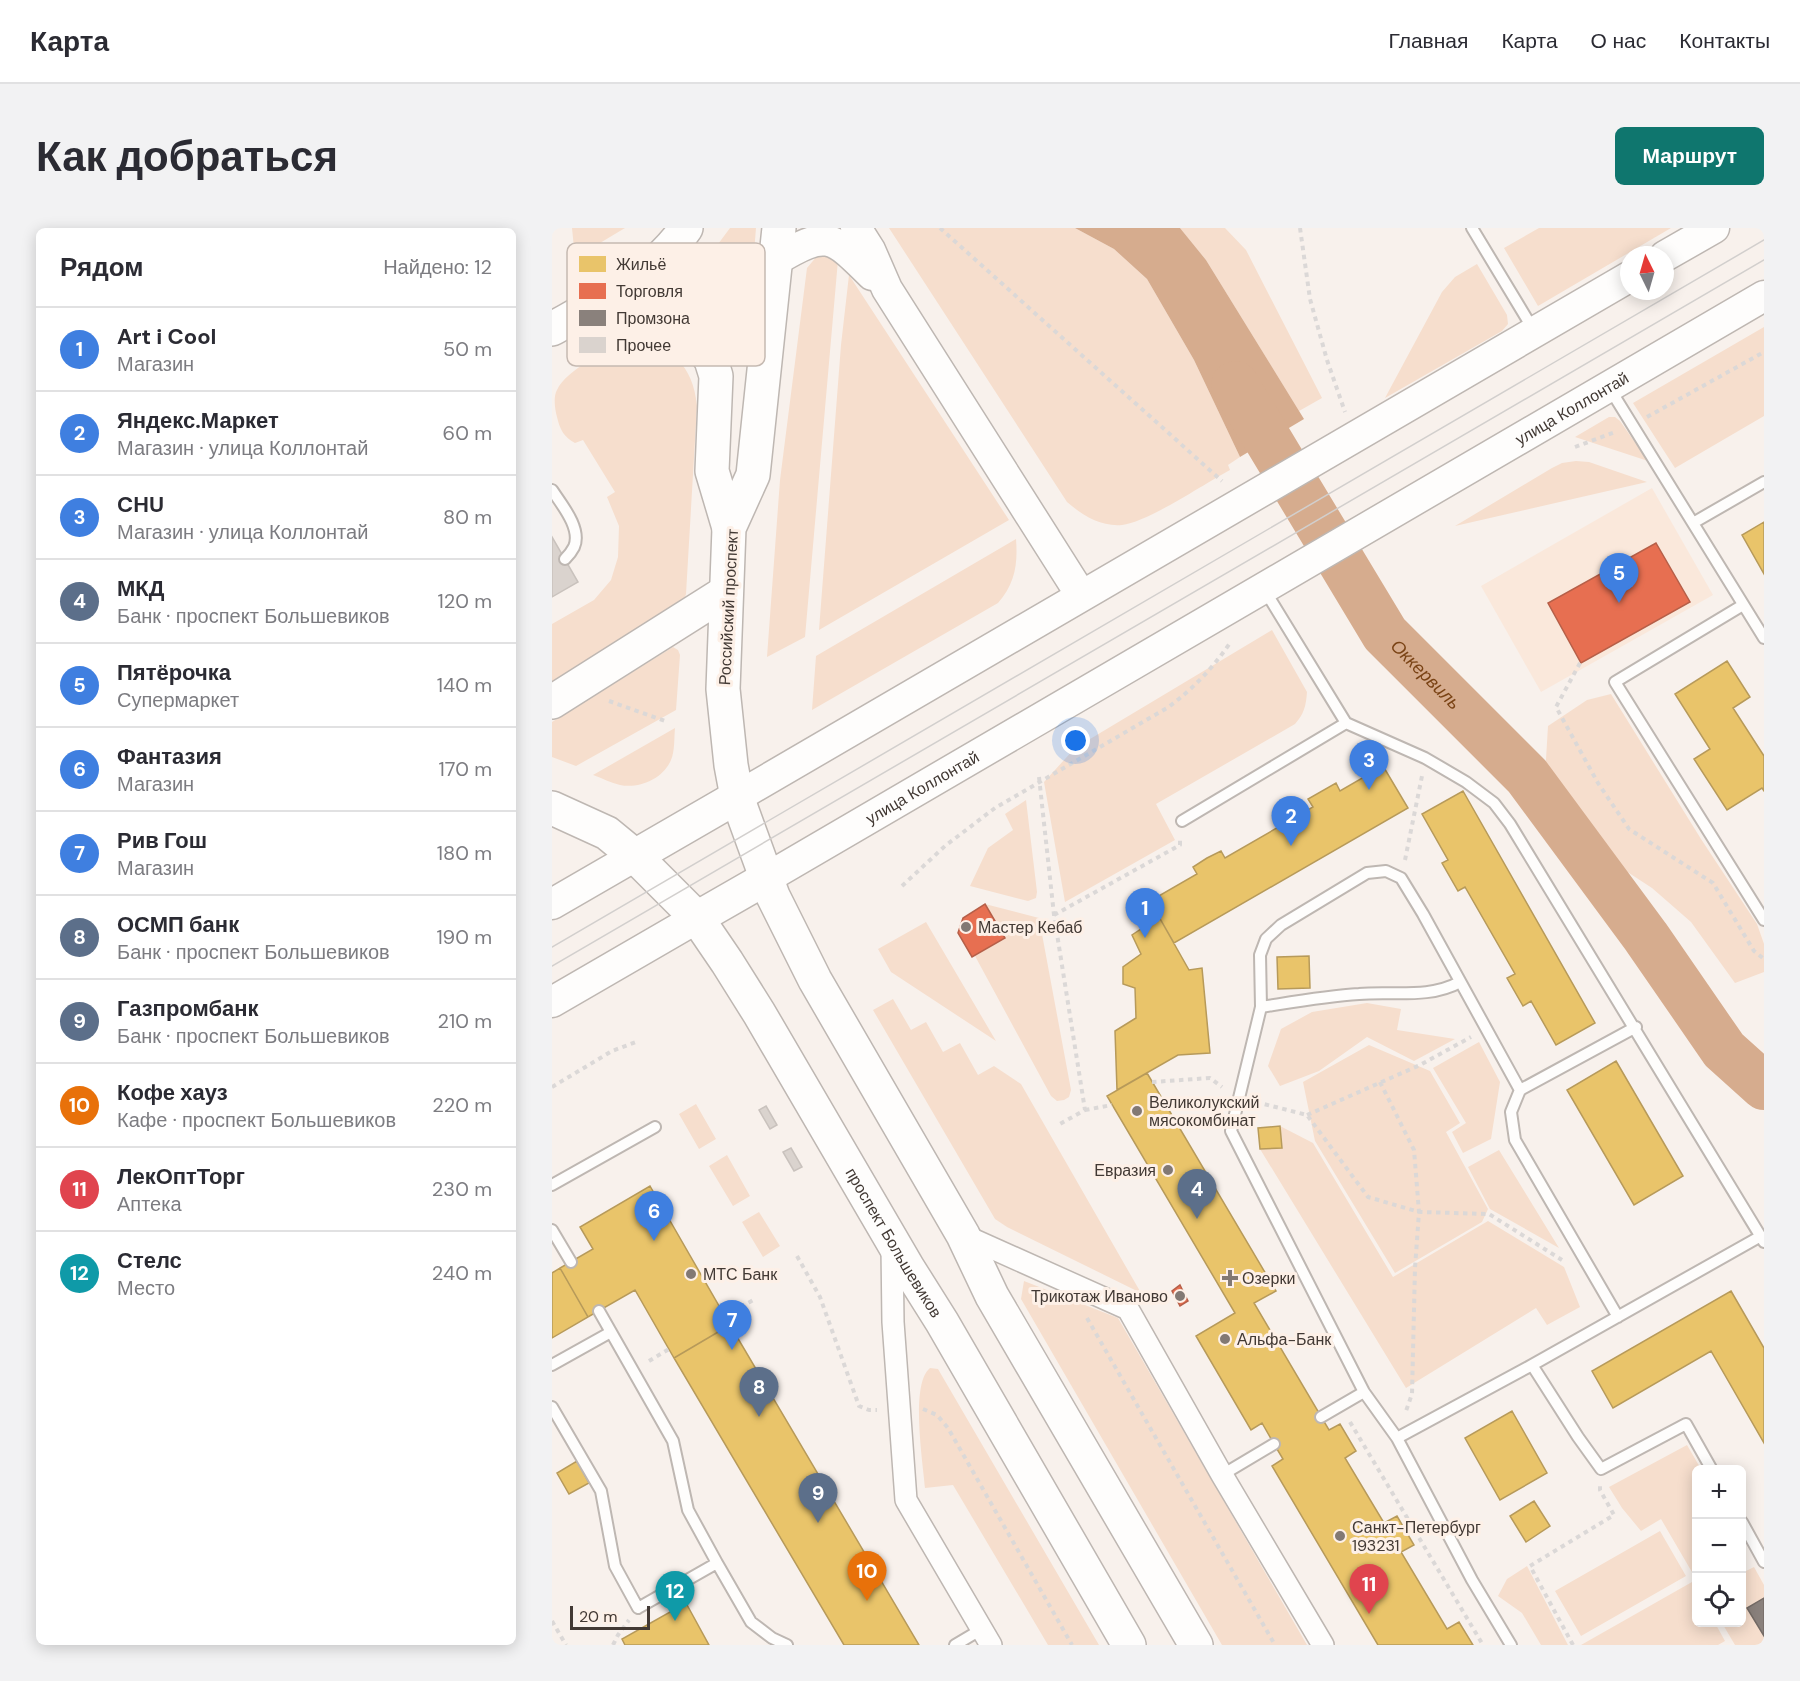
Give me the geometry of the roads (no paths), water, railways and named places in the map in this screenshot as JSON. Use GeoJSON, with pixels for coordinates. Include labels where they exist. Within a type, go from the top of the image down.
{"type":"FeatureCollection","features":[{"type":"Feature","properties":{"kind":"main road"},"geometry":{"type":"LineString","coordinates":[[673,243],[686,228]]}},
{"type":"Feature","properties":{"kind":"main road","name":"Российский проспект"},"geometry":{"type":"LineString","coordinates":[[765,363],[779,228]]}},
{"type":"Feature","properties":{"kind":"main road"},"geometry":{"type":"LineString","coordinates":[[856,228],[870,250],[886,289],[1081,595]]}},
{"type":"Feature","properties":{"kind":"main road"},"geometry":{"type":"LineString","coordinates":[[1674,251],[1714,228]]}},
{"type":"Feature","properties":{"kind":"main road"},"geometry":{"type":"LineString","coordinates":[[776,260],[809,243],[821,240],[832,242],[842,246],[886,289]]}},
{"type":"Feature","properties":{"kind":"main road"},"geometry":{"type":"LineString","coordinates":[[552,904],[1081,595],[1236,491],[1337,447],[1620,282]]}},
{"type":"Feature","properties":{"kind":"main road","name":"улица Коллонтай"},"geometry":{"type":"LineString","coordinates":[[552,1002],[1764,296]]}},
{"type":"Feature","properties":{"kind":"main road"},"geometry":{"type":"LineString","coordinates":[[552,329],[567,320]]}},
{"type":"Feature","properties":{"kind":"main road"},"geometry":{"type":"LineString","coordinates":[[713,366],[716,376],[712,471],[729,528]]}},
{"type":"Feature","properties":{"kind":"main road","name":"Российский проспект"},"geometry":{"type":"LineString","coordinates":[[765,366],[753,475],[729,528],[723,689],[726,728],[737,796],[765,879]]}},
{"type":"Feature","properties":{"kind":"main road"},"geometry":{"type":"LineString","coordinates":[[552,702],[726,592]]}},
{"type":"Feature","properties":{"kind":"main road","name":"проспект Большевиков"},"geometry":{"type":"LineString","coordinates":[[552,808],[607,833],[635,856],[697,918],[759,1012],[1129,1645]]}},
{"type":"Feature","properties":{"kind":"main road"},"geometry":{"type":"LineString","coordinates":[[765,879],[815,980],[963,1235],[992,1296],[1196,1645]]}},
{"type":"Feature","properties":{"kind":"street"},"geometry":{"type":"LineString","coordinates":[[963,1235],[1128,1309],[1222,1475],[1323,1645]]}},
{"type":"Feature","properties":{"kind":"street"},"geometry":{"type":"LineString","coordinates":[[892,1241],[893,1322],[906,1500],[987,1637]]}},
{"type":"Feature","properties":{"kind":"lane"},"geometry":{"type":"LineString","coordinates":[[1472,228],[1535,332]]}},
{"type":"Feature","properties":{"kind":"lane"},"geometry":{"type":"LineString","coordinates":[[1608,386],[1764,638]]}},
{"type":"Feature","properties":{"kind":"lane"},"geometry":{"type":"LineString","coordinates":[[1693,523],[1764,482]]}},
{"type":"Feature","properties":{"kind":"lane"},"geometry":{"type":"LineString","coordinates":[[552,490],[566,510],[574,528],[575,546],[565,559]]}},
{"type":"Feature","properties":{"kind":"lane"},"geometry":{"type":"LineString","coordinates":[[1264,589],[1346,723],[1425,758],[1466,782],[1494,803],[1510,824],[1636,1027],[1762,1239],[1397,1437]]}},
{"type":"Feature","properties":{"kind":"lane"},"geometry":{"type":"LineString","coordinates":[[1743,605],[1615,682],[1764,920]]}},
{"type":"Feature","properties":{"kind":"lane"},"geometry":{"type":"LineString","coordinates":[[1182,821],[1346,723]]}},
{"type":"Feature","properties":{"kind":"lane"},"geometry":{"type":"LineString","coordinates":[[1510,1645],[1472,1580],[1397,1437],[1364,1392],[1231,1131],[1261,1007],[1260,955],[1266,939],[1281,925],[1367,873],[1386,871],[1401,878],[1520,1090]]}},
{"type":"Feature","properties":{"kind":"lane"},"geometry":{"type":"LineString","coordinates":[[1261,1007],[1358,994],[1432,993],[1448,989],[1460,982]]}},
{"type":"Feature","properties":{"kind":"lane"},"geometry":{"type":"LineString","coordinates":[[1618,1317],[1515,1140],[1512,1112],[1520,1090],[1636,1027]]}},
{"type":"Feature","properties":{"kind":"lane"},"geometry":{"type":"LineString","coordinates":[[552,1185],[655,1127]]}},
{"type":"Feature","properties":{"kind":"lane"},"geometry":{"type":"LineString","coordinates":[[552,1230],[571,1262]]}},
{"type":"Feature","properties":{"kind":"lane"},"geometry":{"type":"LineString","coordinates":[[599,1311],[673,1441],[688,1510],[717,1563],[751,1622],[772,1638],[787,1645]]}},
{"type":"Feature","properties":{"kind":"lane"},"geometry":{"type":"LineString","coordinates":[[552,1365],[611,1332]]}},
{"type":"Feature","properties":{"kind":"lane"},"geometry":{"type":"LineString","coordinates":[[1532,1365],[1601,1469],[1686,1424],[1709,1465]]}},
{"type":"Feature","properties":{"kind":"lane"},"geometry":{"type":"LineString","coordinates":[[1321,1417],[1364,1392]]}},
{"type":"Feature","properties":{"kind":"lane"},"geometry":{"type":"LineString","coordinates":[[552,1407],[601,1491],[615,1566],[638,1608],[717,1563]]}},
{"type":"Feature","properties":{"kind":"lane"},"geometry":{"type":"LineString","coordinates":[[1222,1475],[1275,1444]]}},
{"type":"Feature","properties":{"kind":"lane"},"geometry":{"type":"LineString","coordinates":[[1746,1529],[1764,1562]]}},
{"type":"Feature","properties":{"kind":"lane"},"geometry":{"type":"LineString","coordinates":[[955,1645],[987,1637]]}},
{"type":"Feature","properties":{"kind":"waterway","name":"Оккервиль"},"geometry":{"type":"LineString","coordinates":[[1235,385],[1385,634],[1527,776],[1646,937],[1724,1050],[1764,1086]]}},
{"type":"Feature","properties":{"kind":"tram line"},"geometry":{"type":"LineString","coordinates":[[552,947],[1764,240]]}},
{"type":"Feature","properties":{"kind":"tram line"},"geometry":{"type":"LineString","coordinates":[[552,966],[1764,260]]}},
{"type":"Feature","properties":{"kind":"place","name":"Пятёрочка"},"geometry":{"type":"Point","coordinates":[1619,603]}},
{"type":"Feature","properties":{"kind":"place","name":"CHU"},"geometry":{"type":"Point","coordinates":[1369,790]}},
{"type":"Feature","properties":{"kind":"place","name":"Яндекс.Маркет"},"geometry":{"type":"Point","coordinates":[1291,846]}},
{"type":"Feature","properties":{"kind":"place","name":"Мастер Кебаб"},"geometry":{"type":"Point","coordinates":[966,927]}},
{"type":"Feature","properties":{"kind":"place","name":"Art i Cool"},"geometry":{"type":"Point","coordinates":[1145,938]}},
{"type":"Feature","properties":{"kind":"place","name":"Великолукский мясокомбинат"},"geometry":{"type":"Point","coordinates":[1137,1111]}},
{"type":"Feature","properties":{"kind":"place","name":"Евразия"},"geometry":{"type":"Point","coordinates":[1168,1170]}},
{"type":"Feature","properties":{"kind":"place","name":"МКД"},"geometry":{"type":"Point","coordinates":[1197,1219]}},
{"type":"Feature","properties":{"kind":"place","name":"Фантазия"},"geometry":{"type":"Point","coordinates":[654,1241]}},
{"type":"Feature","properties":{"kind":"place","name":"МТС Банк"},"geometry":{"type":"Point","coordinates":[691,1274]}},
{"type":"Feature","properties":{"kind":"place","name":"Озерки"},"geometry":{"type":"Point","coordinates":[1230,1278]}},
{"type":"Feature","properties":{"kind":"place","name":"Трикотаж Иваново"},"geometry":{"type":"Point","coordinates":[1180,1296]}},
{"type":"Feature","properties":{"kind":"place","name":"Альфа-Банк"},"geometry":{"type":"Point","coordinates":[1225,1339]}},
{"type":"Feature","properties":{"kind":"place","name":"Рив Гош"},"geometry":{"type":"Point","coordinates":[732,1350]}},
{"type":"Feature","properties":{"kind":"place","name":"ОСМП банк"},"geometry":{"type":"Point","coordinates":[759,1417]}},
{"type":"Feature","properties":{"kind":"place","name":"Газпромбанк"},"geometry":{"type":"Point","coordinates":[818,1523]}},
{"type":"Feature","properties":{"kind":"place","name":"Санкт-Петербург 193231"},"geometry":{"type":"Point","coordinates":[1340,1536]}},
{"type":"Feature","properties":{"kind":"place","name":"Кофе хауз"},"geometry":{"type":"Point","coordinates":[867,1601]}},
{"type":"Feature","properties":{"kind":"place","name":"ЛекОптТорг"},"geometry":{"type":"Point","coordinates":[1369,1614]}},
{"type":"Feature","properties":{"kind":"place","name":"Стелс"},"geometry":{"type":"Point","coordinates":[675,1621]}}]}
